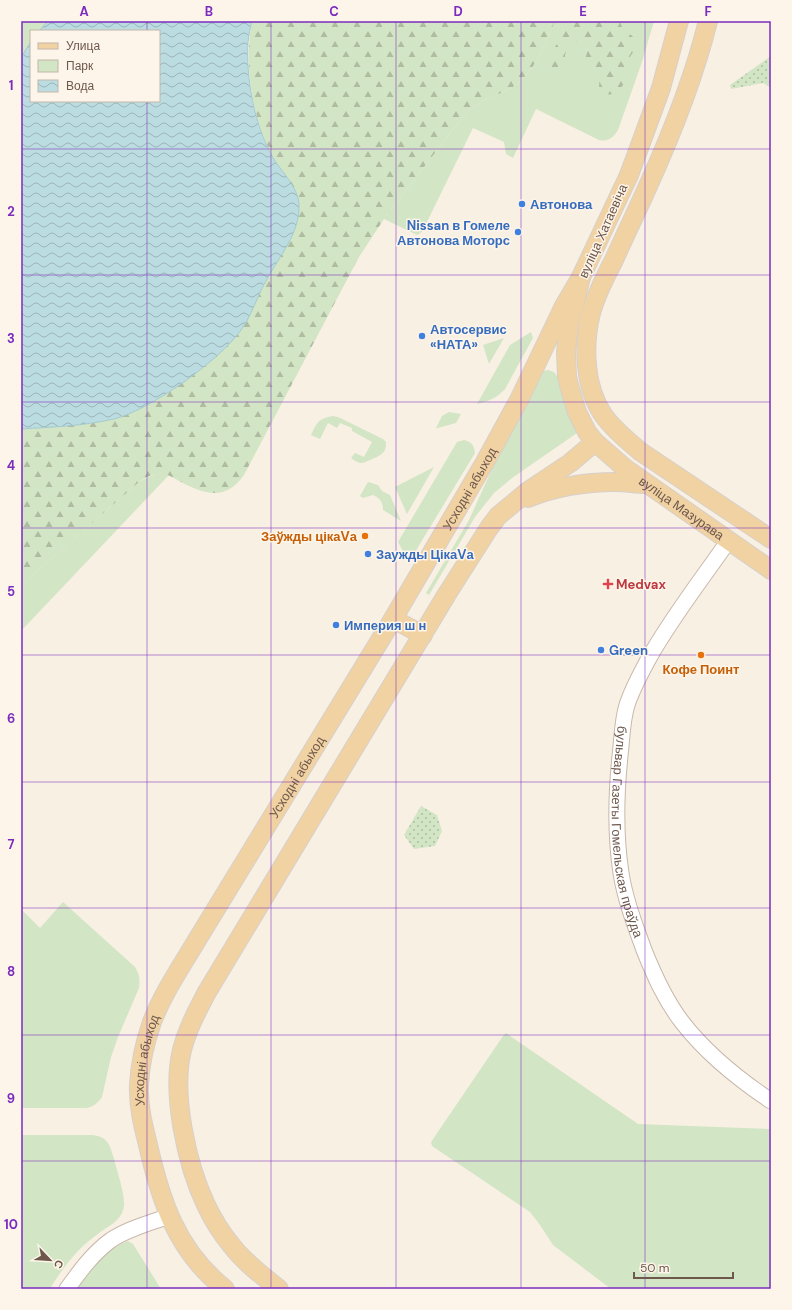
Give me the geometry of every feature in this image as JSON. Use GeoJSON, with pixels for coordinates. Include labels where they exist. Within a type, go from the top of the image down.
{"type":"FeatureCollection","features":[{"type":"Feature","properties":{"kind":"main road","name":"вуліца Хатаевіча"},"geometry":{"type":"LineString","coordinates":[[595,442],[581,420],[574,405],[570,389],[566,352],[569,326],[582,277],[640,147],[661,88],[679,21]]}},
{"type":"Feature","properties":{"kind":"main road","name":"вуліца Хатаевіча"},"geometry":{"type":"LineString","coordinates":[[604,415],[597,403],[590,384],[587,364],[587,338],[592,313],[603,283],[668,142],[702,47],[708,21]]}},
{"type":"Feature","properties":{"kind":"main road","name":"Усходні абыход"},"geometry":{"type":"LineString","coordinates":[[225,1289],[197,1263],[180,1238],[169,1216],[152,1164],[142,1120],[139,1086],[142,1063],[152,1022],[160,1004],[194,946],[393,618],[485,462],[519,400],[564,306],[582,277]]}},
{"type":"Feature","properties":{"kind":"main road"},"geometry":{"type":"LineString","coordinates":[[279,1289],[249,1264],[232,1247],[218,1227],[206,1204],[195,1176],[180,1114],[178,1082],[182,1051],[191,1024],[207,992],[476,548],[498,516],[528,491],[570,463],[595,442],[604,415]]}},
{"type":"Feature","properties":{"kind":"main road","name":"вуліца Мазурава"},"geometry":{"type":"LineString","coordinates":[[604,415],[626,440],[641,452],[771,539]]}},
{"type":"Feature","properties":{"kind":"main road","name":"вуліца Мазурава"},"geometry":{"type":"LineString","coordinates":[[595,442],[626,469],[771,570]]}},
{"type":"Feature","properties":{"kind":"main road"},"geometry":{"type":"LineString","coordinates":[[511,505],[541,493],[575,485],[616,482],[647,484]]}},
{"type":"Feature","properties":{"kind":"main road"},"geometry":{"type":"LineString","coordinates":[[729,540],[743,520]]}},
{"type":"Feature","properties":{"kind":"main road"},"geometry":{"type":"LineString","coordinates":[[393,618],[423,635]]}},
{"type":"Feature","properties":{"kind":"street","name":"бульвар Газеты Гомельская праўда"},"geometry":{"type":"LineString","coordinates":[[729,540],[660,640],[627,706],[621,745],[616,798],[617,825],[621,873],[629,905],[646,955],[655,977],[667,999],[681,1021],[712,1055],[743,1081],[771,1101]]}},
{"type":"Feature","properties":{"kind":"street"},"geometry":{"type":"LineString","coordinates":[[67,1289],[91,1258],[112,1240],[135,1229],[169,1216]]}},
{"type":"Feature","properties":{"kind":"green space"},"geometry":{"type":"Polygon","coordinates":[[[21,21],[48,21],[40,30],[30,30],[30,43],[21,58],[21,21]]]}},
{"type":"Feature","properties":{"kind":"green space"},"geometry":{"type":"Polygon","coordinates":[[[252,21],[555,21],[536,62],[525,76],[511,88],[481,102],[466,114],[384,219],[359,257],[244,475],[237,484],[222,492],[214,493],[188,486],[171,476],[156,474],[150,476],[139,482],[21,585],[21,429],[80,425],[114,419],[146,406],[165,395],[202,369],[218,355],[241,329],[285,248],[297,222],[298,216],[293,188],[271,154],[258,122],[254,106],[249,72],[252,21]]]}},
{"type":"Feature","properties":{"kind":"green space"},"geometry":{"type":"Polygon","coordinates":[[[555,21],[654,21],[642,62],[618,130],[614,135],[608,140],[599,140],[536,109],[513,158],[506,154],[504,142],[473,128],[422,232],[417,235],[384,219],[466,114],[481,102],[511,88],[525,76],[536,62],[555,21]]]}},
{"type":"Feature","properties":{"kind":"green space"},"geometry":{"type":"Polygon","coordinates":[[[567,21],[620,21],[622,27],[634,38],[636,46],[627,63],[626,79],[618,91],[606,94],[599,88],[600,73],[587,65],[587,46],[579,41],[568,46],[563,68],[558,75],[552,76],[546,72],[547,61],[562,35],[567,21]]]}},
{"type":"Feature","properties":{"kind":"green space"},"geometry":{"type":"Polygon","coordinates":[[[771,56],[771,88],[763,83],[731,89],[730,85],[771,56]]]}},
{"type":"Feature","properties":{"kind":"green space"},"geometry":{"type":"Polygon","coordinates":[[[531,332],[533,338],[505,389],[492,399],[477,404],[510,345],[531,332]]]}},
{"type":"Feature","properties":{"kind":"green space"},"geometry":{"type":"Polygon","coordinates":[[[504,338],[489,364],[483,345],[504,338]]]}},
{"type":"Feature","properties":{"kind":"green space"},"geometry":{"type":"Polygon","coordinates":[[[548,370],[554,372],[559,379],[577,433],[512,478],[494,493],[475,517],[429,595],[426,593],[469,520],[531,383],[542,371],[548,370]]]}},
{"type":"Feature","properties":{"kind":"green space"},"geometry":{"type":"Polygon","coordinates":[[[449,412],[461,414],[456,423],[436,428],[442,416],[449,412]]]}},
{"type":"Feature","properties":{"kind":"green space"},"geometry":{"type":"Polygon","coordinates":[[[333,416],[383,439],[386,442],[386,446],[382,454],[363,463],[351,458],[355,453],[364,457],[372,442],[352,431],[352,428],[340,423],[337,428],[328,423],[320,439],[311,435],[319,421],[333,416]]]}},
{"type":"Feature","properties":{"kind":"green space"},"geometry":{"type":"Polygon","coordinates":[[[464,440],[472,444],[475,453],[409,562],[398,542],[457,442],[464,440]]]}},
{"type":"Feature","properties":{"kind":"green space"},"geometry":{"type":"Polygon","coordinates":[[[434,467],[407,514],[395,487],[434,467]]]}},
{"type":"Feature","properties":{"kind":"green space"},"geometry":{"type":"Polygon","coordinates":[[[163,473],[169,475],[21,631],[21,585],[139,482],[155,474],[163,473]]]}},
{"type":"Feature","properties":{"kind":"green space"},"geometry":{"type":"Polygon","coordinates":[[[368,482],[378,485],[382,491],[390,495],[401,521],[383,510],[382,503],[375,496],[373,495],[363,498],[360,496],[368,482]]]}},
{"type":"Feature","properties":{"kind":"green space"},"geometry":{"type":"Polygon","coordinates":[[[421,806],[437,815],[442,831],[435,846],[414,849],[404,835],[421,806]]]}},
{"type":"Feature","properties":{"kind":"green space"},"geometry":{"type":"Polygon","coordinates":[[[63,902],[135,967],[140,982],[139,988],[118,1037],[111,1057],[102,1097],[99,1101],[93,1106],[86,1108],[21,1108],[21,909],[40,928],[63,902]]]}},
{"type":"Feature","properties":{"kind":"green space"},"geometry":{"type":"Polygon","coordinates":[[[506,1033],[638,1124],[771,1129],[771,1289],[611,1289],[553,1245],[530,1212],[432,1146],[431,1142],[506,1033]]]}},
{"type":"Feature","properties":{"kind":"green space"},"geometry":{"type":"Polygon","coordinates":[[[21,1135],[91,1135],[101,1137],[107,1142],[111,1149],[123,1195],[123,1211],[118,1219],[83,1246],[64,1268],[50,1289],[21,1289],[21,1135]]]}},
{"type":"Feature","properties":{"kind":"green space"},"geometry":{"type":"Polygon","coordinates":[[[128,1241],[133,1244],[161,1289],[75,1289],[98,1261],[112,1249],[128,1241]]]}},
{"type":"Feature","properties":{"kind":"water"},"geometry":{"type":"Polygon","coordinates":[[[48,21],[252,21],[248,42],[248,71],[252,100],[260,129],[266,143],[272,156],[296,192],[299,205],[296,225],[288,244],[263,285],[245,324],[231,342],[201,369],[183,383],[146,406],[114,419],[79,425],[21,429],[21,58],[30,43],[30,102],[160,102],[160,30],[40,30],[48,21]]]}},
{"type":"Feature","properties":{"kind":"place","name":"Автонова"},"geometry":{"type":"Point","coordinates":[522,204]}},
{"type":"Feature","properties":{"kind":"place","name":"Nissan в Гомеле Автонова Моторс"},"geometry":{"type":"Point","coordinates":[518,232]}},
{"type":"Feature","properties":{"kind":"place","name":"Автосервис «НАТА»"},"geometry":{"type":"Point","coordinates":[422,336]}},
{"type":"Feature","properties":{"kind":"place","name":"Заўжды цікаVа"},"geometry":{"type":"Point","coordinates":[365,536]}},
{"type":"Feature","properties":{"kind":"place","name":"Заужды ЦікаVа"},"geometry":{"type":"Point","coordinates":[368,554]}},
{"type":"Feature","properties":{"kind":"place","name":"Medvax"},"geometry":{"type":"Point","coordinates":[608,584]}},
{"type":"Feature","properties":{"kind":"place","name":"Империя ш н"},"geometry":{"type":"Point","coordinates":[336,625]}},
{"type":"Feature","properties":{"kind":"place","name":"Green"},"geometry":{"type":"Point","coordinates":[601,650]}},
{"type":"Feature","properties":{"kind":"place","name":"Кофе Поинт"},"geometry":{"type":"Point","coordinates":[701,655]}}]}
